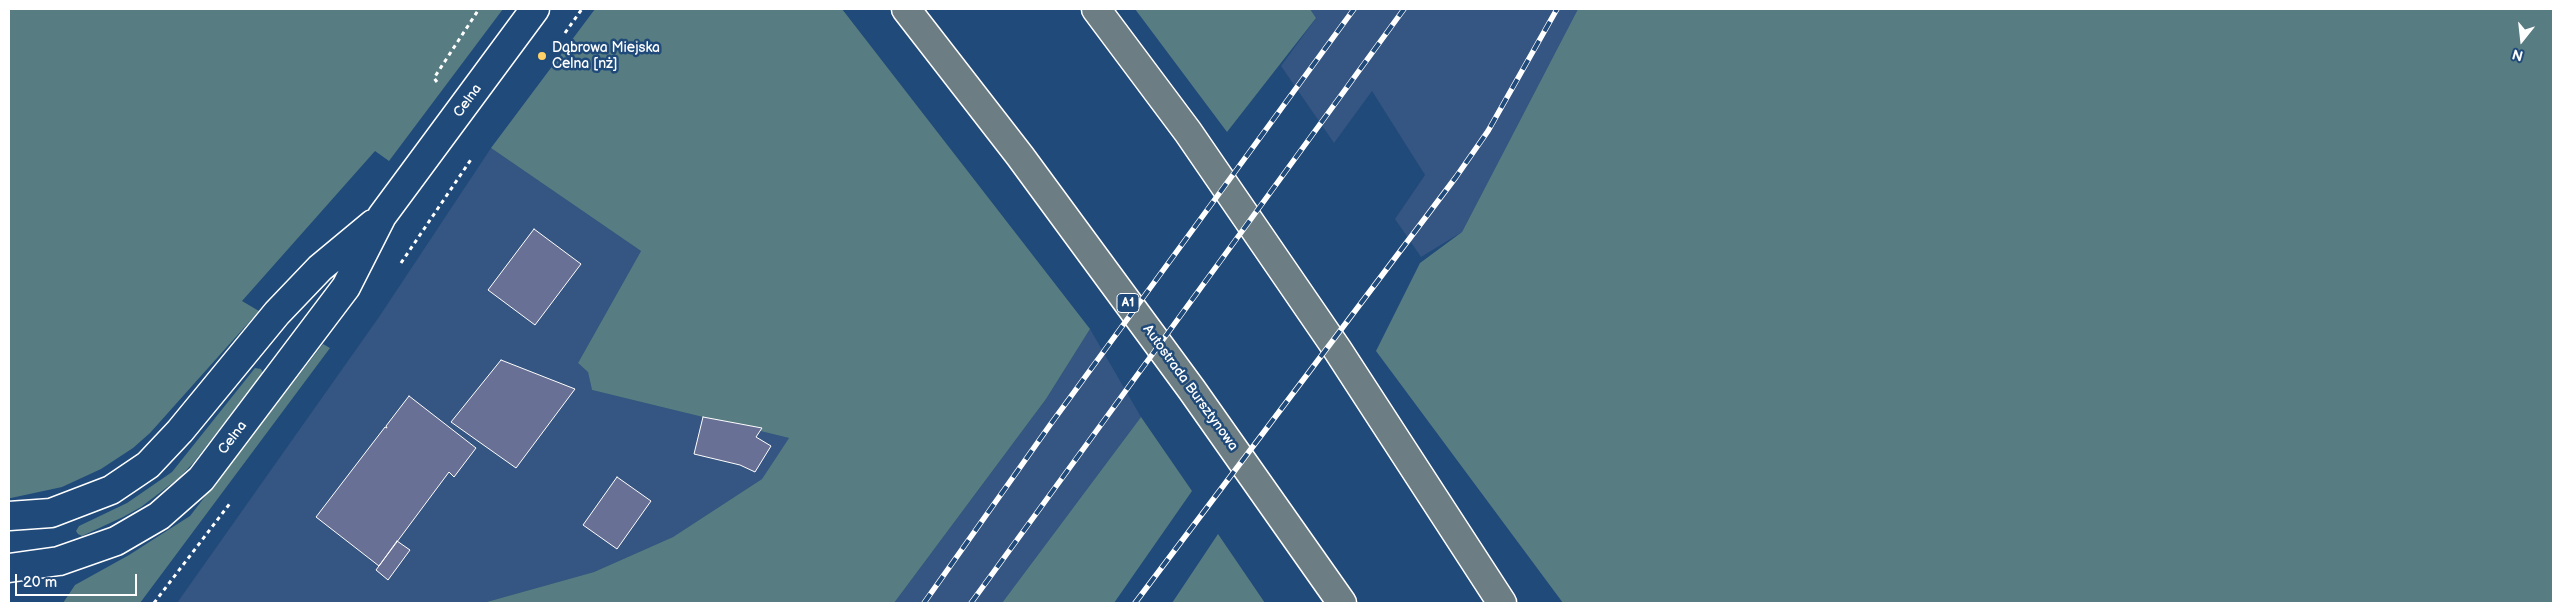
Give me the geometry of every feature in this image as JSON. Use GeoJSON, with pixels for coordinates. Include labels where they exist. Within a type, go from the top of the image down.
{"type":"FeatureCollection","features":[{"type":"Feature","properties":{"kind":"highway","name":"Autostrada Bursztynowa"},"geometry":{"type":"LineString","coordinates":[[906,9],[1020,156],[1192,390],[1342,603]]}},
{"type":"Feature","properties":{"kind":"highway"},"geometry":{"type":"LineString","coordinates":[[1096,9],[1188,132],[1332,341],[1502,603]]}},
{"type":"Feature","properties":{"kind":"street","name":"Celna"},"geometry":{"type":"LineString","coordinates":[[9,568],[59,561],[116,541],[159,516],[201,479],[346,287],[382,216],[535,9]]}},
{"type":"Feature","properties":{"kind":"street","name":"Celna"},"geometry":{"type":"LineString","coordinates":[[9,516],[51,512],[111,490],[148,465],[180,432],[276,313],[320,268],[382,216]]}},
{"type":"Feature","properties":{"kind":"shaded area"},"geometry":{"type":"Polygon","coordinates":[[[1310,9],[1578,9],[1462,232],[1421,257],[1395,219],[1425,175],[1372,91],[1334,143],[1281,66],[1316,18],[1310,9]]]}},
{"type":"Feature","properties":{"kind":"shaded area"},"geometry":{"type":"Polygon","coordinates":[[[491,148],[641,251],[578,363],[588,371],[592,390],[789,438],[762,479],[673,537],[594,572],[483,603],[177,603],[379,317],[491,148]]]}},
{"type":"Feature","properties":{"kind":"shaded area"},"geometry":{"type":"Polygon","coordinates":[[[1090,329],[1141,417],[1002,603],[894,603],[1046,399],[1090,329]]]}},
{"type":"Feature","properties":{"kind":"green space"},"geometry":{"type":"Polygon","coordinates":[[[9,9],[503,9],[389,161],[375,151],[242,301],[259,311],[150,433],[133,448],[101,469],[62,487],[9,498],[9,9]]]}},
{"type":"Feature","properties":{"kind":"green space"},"geometry":{"type":"Polygon","coordinates":[[[595,9],[842,9],[1090,329],[1046,399],[894,603],[483,603],[594,572],[673,537],[762,479],[789,438],[592,390],[588,372],[578,363],[641,251],[491,148],[595,9]]]}},
{"type":"Feature","properties":{"kind":"green space"},"geometry":{"type":"Polygon","coordinates":[[[1135,9],[1310,9],[1316,18],[1227,132],[1135,9]]]}},
{"type":"Feature","properties":{"kind":"green space"},"geometry":{"type":"Polygon","coordinates":[[[1578,9],[2553,9],[2553,603],[1563,603],[1376,351],[1420,263],[1462,232],[1578,9]]]}},
{"type":"Feature","properties":{"kind":"green space"},"geometry":{"type":"Polygon","coordinates":[[[323,344],[330,348],[140,603],[63,603],[75,585],[129,555],[190,516],[323,344]]]}},
{"type":"Feature","properties":{"kind":"green space"},"geometry":{"type":"Polygon","coordinates":[[[255,368],[261,369],[263,373],[194,462],[179,478],[141,507],[123,517],[82,536],[78,534],[76,531],[79,526],[127,503],[172,472],[255,368]]]}},
{"type":"Feature","properties":{"kind":"green space"},"geometry":{"type":"Polygon","coordinates":[[[1141,417],[1192,491],[1114,603],[1002,603],[1141,417]]]}},
{"type":"Feature","properties":{"kind":"green space"},"geometry":{"type":"Polygon","coordinates":[[[1218,534],[1265,603],[1172,603],[1218,534]]]}},
{"type":"Feature","properties":{"kind":"building"},"geometry":{"type":"Polygon","coordinates":[[[534,229],[581,264],[535,325],[488,290],[534,229]]]}},
{"type":"Feature","properties":{"kind":"building"},"geometry":{"type":"Polygon","coordinates":[[[501,360],[575,389],[516,468],[451,422],[501,360]]]}},
{"type":"Feature","properties":{"kind":"building"},"geometry":{"type":"Polygon","coordinates":[[[409,396],[476,448],[454,477],[449,472],[379,566],[316,517],[385,427],[387,428],[386,426],[409,396]]]}},
{"type":"Feature","properties":{"kind":"building"},"geometry":{"type":"Polygon","coordinates":[[[703,417],[762,428],[756,437],[771,446],[755,472],[740,465],[694,454],[703,417]]]}},
{"type":"Feature","properties":{"kind":"building"},"geometry":{"type":"Polygon","coordinates":[[[617,477],[651,501],[617,549],[583,525],[617,477]]]}},
{"type":"Feature","properties":{"kind":"building"},"geometry":{"type":"Polygon","coordinates":[[[397,541],[410,550],[388,580],[376,570],[397,541]]]}},
{"type":"Feature","properties":{"kind":"railway"},"geometry":{"type":"LineString","coordinates":[[924,603],[1050,425],[1354,9]]}},
{"type":"Feature","properties":{"kind":"railway"},"geometry":{"type":"LineString","coordinates":[[971,603],[1404,9]]}},
{"type":"Feature","properties":{"kind":"railway"},"geometry":{"type":"LineString","coordinates":[[1135,603],[1456,177],[1488,131],[1557,9]]}},
{"type":"Feature","properties":{"kind":"place","name":"Dąbrowa Miejska Celna [nż]"},"geometry":{"type":"Point","coordinates":[542,56]}}]}
